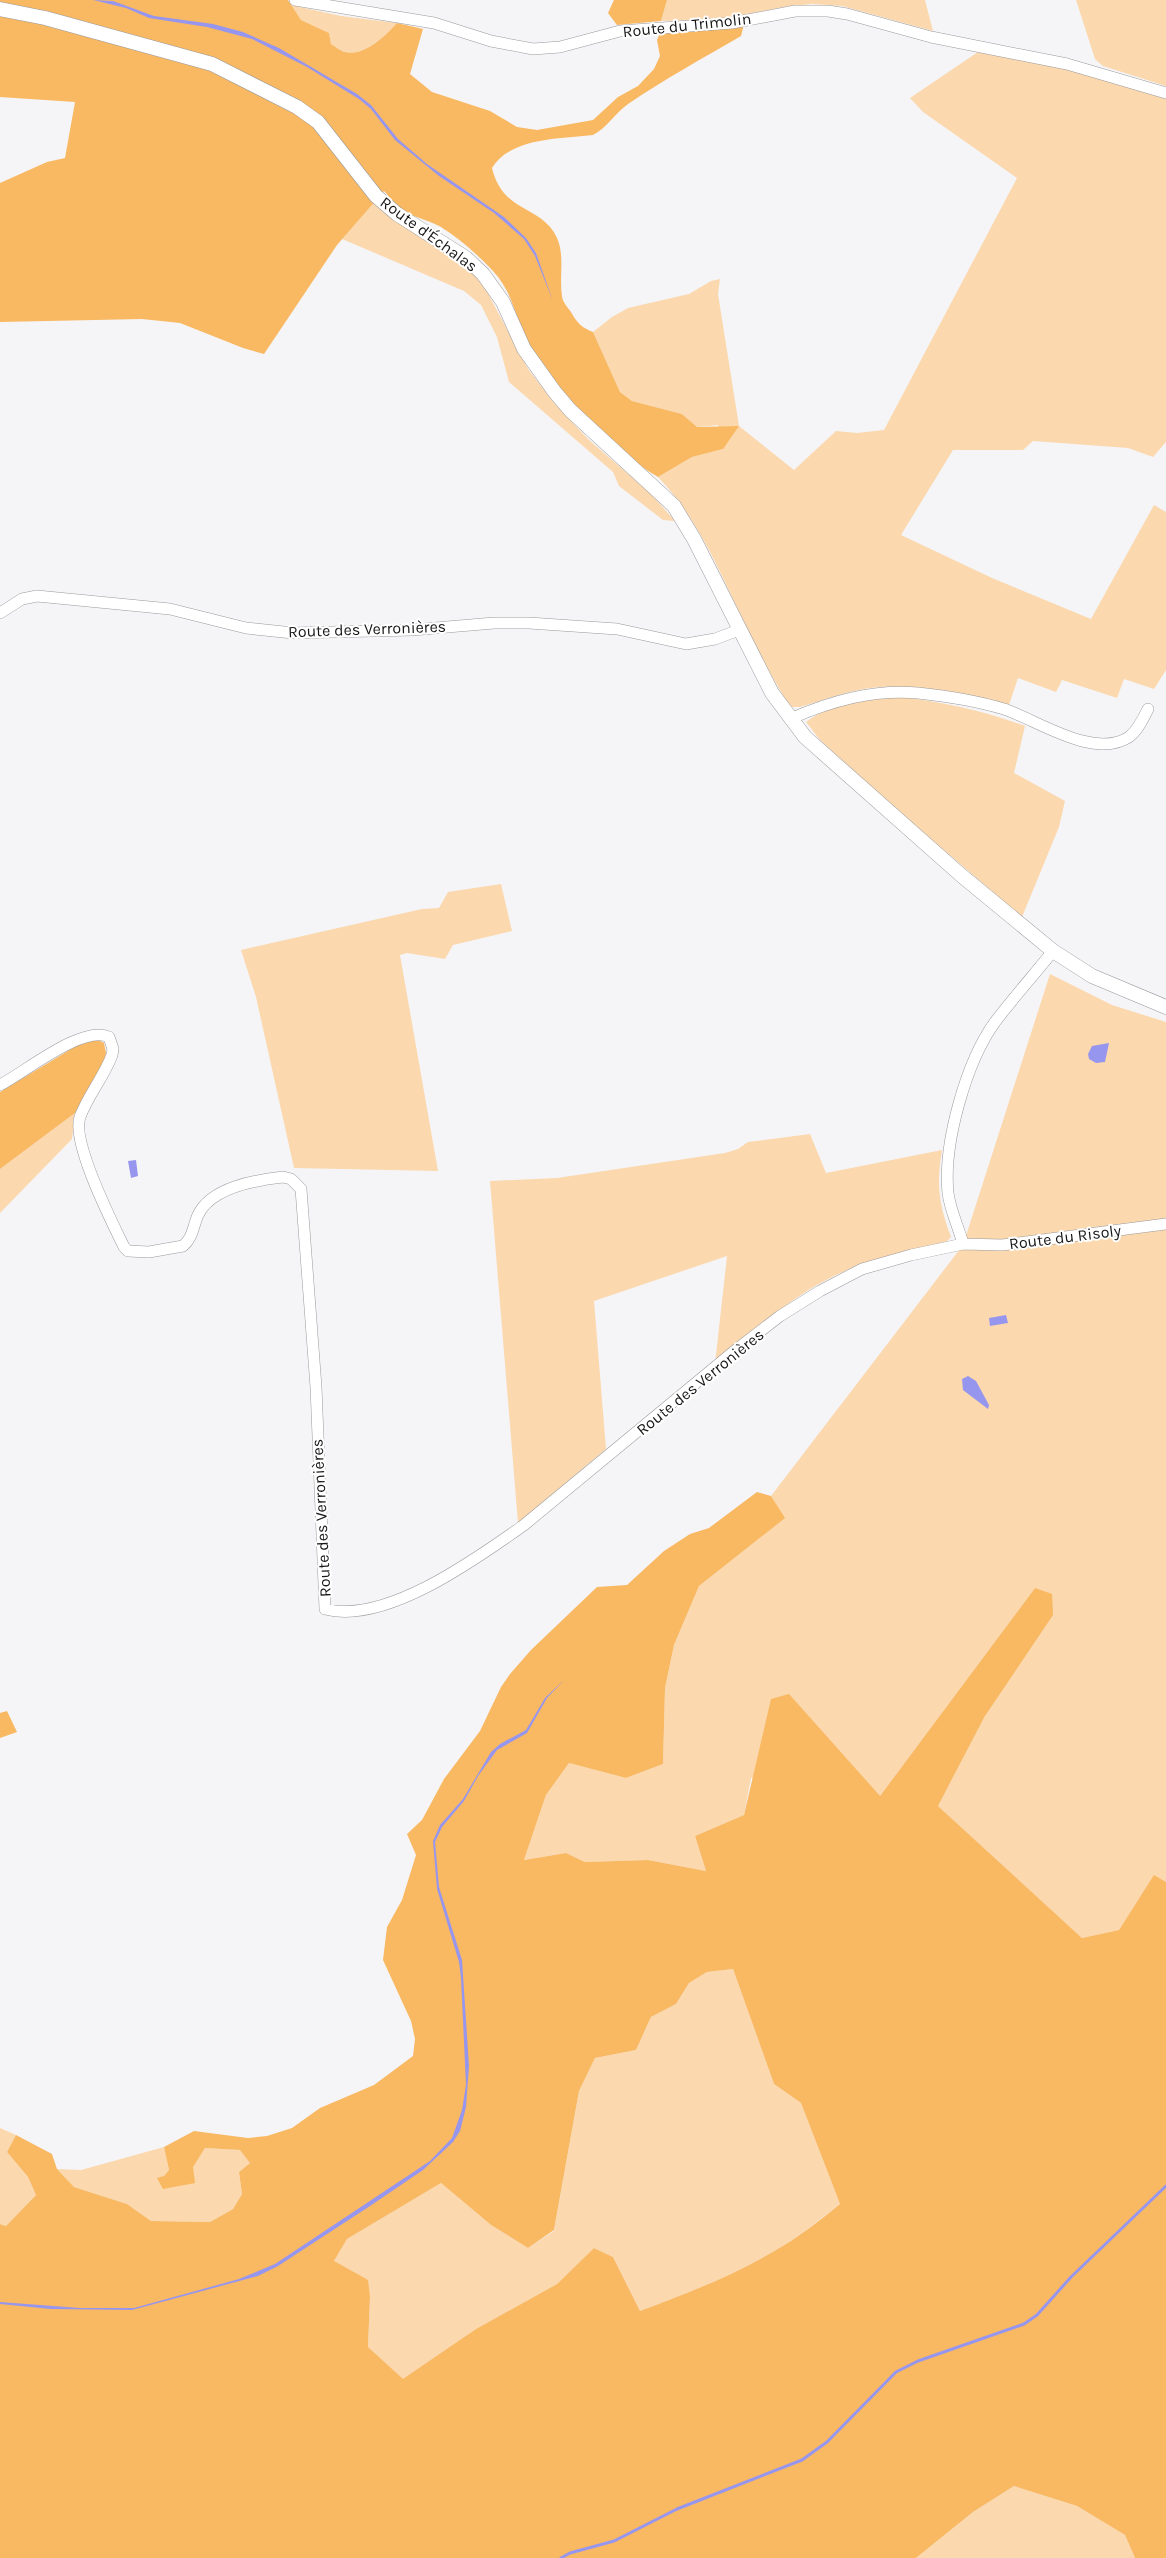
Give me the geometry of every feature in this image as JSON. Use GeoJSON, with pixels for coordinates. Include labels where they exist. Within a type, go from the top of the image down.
{"type":"FeatureCollection","features":[{"type":"Feature","properties":{"kind":"street","name":"Route du Trimolin"},"geometry":{"type":"LineString","coordinates":[[295,0],[434,22],[491,41],[533,49],[560,47],[630,30],[732,23],[795,11],[828,11],[847,14],[931,37],[1067,64],[1166,93]]}},
{"type":"Feature","properties":{"kind":"street","name":"Route d'Échalas"},"geometry":{"type":"LineString","coordinates":[[0,9],[45,18],[212,64],[297,107],[311,117],[328,132],[376,196],[396,214],[466,258],[483,274],[503,302],[524,349],[539,372],[570,410],[665,495],[694,539],[772,694],[790,719],[838,768],[962,876],[1053,951],[1092,976],[1166,1007]]}},
{"type":"Feature","properties":{"kind":"street","name":"Route des Verronières"},"geometry":{"type":"LineString","coordinates":[[0,613],[22,599],[37,596],[170,609],[246,628],[293,633],[412,630],[494,623],[529,623],[617,629],[686,644],[708,641],[739,630]]}},
{"type":"Feature","properties":{"kind":"street"},"geometry":{"type":"LineString","coordinates":[[790,719],[859,695],[917,693],[1003,709],[1082,742],[1114,742],[1129,736],[1137,728],[1148,709]]}},
{"type":"Feature","properties":{"kind":"street"},"geometry":{"type":"LineString","coordinates":[[963,1244],[948,1193],[949,1159],[961,1094],[974,1056],[995,1022],[1053,951]]}},
{"type":"Feature","properties":{"kind":"street","name":"Route des Verronières"},"geometry":{"type":"LineString","coordinates":[[0,1085],[78,1039],[98,1034],[109,1037],[113,1049],[112,1055],[80,1117],[79,1135],[100,1193],[124,1247],[128,1251],[149,1252],[183,1246],[190,1237],[198,1214],[214,1197],[224,1191],[283,1177],[291,1179],[301,1189],[316,1387],[325,1609],[335,1611],[367,1609],[406,1596],[440,1580],[504,1539],[535,1516],[737,1349],[780,1316],[820,1291],[862,1269],[963,1244]]}},
{"type":"Feature","properties":{"kind":"street","name":"Route du Risoly"},"geometry":{"type":"LineString","coordinates":[[963,1244],[1002,1245],[1166,1224]]}},
{"type":"Feature","properties":{"kind":"shaded area"},"geometry":{"type":"Polygon","coordinates":[[[0,0],[288,0],[301,20],[329,33],[331,44],[339,50],[352,53],[374,44],[397,23],[423,29],[410,74],[432,92],[490,111],[517,127],[537,130],[593,120],[618,97],[638,86],[654,69],[660,56],[657,40],[660,33],[744,24],[741,36],[628,104],[593,135],[538,141],[524,145],[511,150],[500,158],[492,168],[497,183],[505,194],[513,202],[542,220],[550,227],[557,238],[561,252],[562,298],[577,322],[593,332],[620,392],[632,401],[682,414],[697,427],[739,426],[723,449],[692,457],[658,477],[639,465],[604,436],[571,404],[542,368],[525,339],[511,300],[501,280],[493,271],[475,253],[441,227],[411,215],[396,206],[384,191],[337,245],[264,354],[243,348],[180,323],[142,319],[0,322],[0,183],[47,162],[65,158],[75,102],[0,97],[0,0]]]}},
{"type":"Feature","properties":{"kind":"shaded area"},"geometry":{"type":"Polygon","coordinates":[[[93,0],[113,1],[154,16],[213,24],[243,32],[279,48],[357,94],[371,105],[398,139],[427,164],[504,217],[526,238],[536,253],[553,301],[535,256],[524,239],[494,213],[439,176],[395,140],[371,109],[359,99],[307,67],[252,39],[207,27],[149,18],[126,8],[93,0]]]}},
{"type":"Feature","properties":{"kind":"shaded area"},"geometry":{"type":"Polygon","coordinates":[[[614,0],[667,0],[661,21],[617,25],[608,13],[614,0]]]}},
{"type":"Feature","properties":{"kind":"shaded area"},"geometry":{"type":"Polygon","coordinates":[[[667,0],[925,0],[933,31],[842,6],[812,4],[784,7],[720,19],[661,21],[667,0]]]}},
{"type":"Feature","properties":{"kind":"shaded area"},"geometry":{"type":"Polygon","coordinates":[[[1076,0],[1166,0],[1166,86],[1103,66],[1095,59],[1076,0]]]}},
{"type":"Feature","properties":{"kind":"shaded area"},"geometry":{"type":"Polygon","coordinates":[[[291,5],[341,16],[397,23],[374,44],[352,53],[345,52],[331,44],[329,33],[301,20],[291,5]]]}},
{"type":"Feature","properties":{"kind":"shaded area"},"geometry":{"type":"Polygon","coordinates":[[[978,52],[1068,69],[1166,97],[1166,442],[1153,457],[1128,448],[1033,441],[1023,450],[953,450],[901,535],[992,578],[1091,619],[1154,505],[1166,512],[1166,670],[1154,689],[1124,679],[1117,698],[1062,680],[1056,692],[1018,678],[1008,708],[945,694],[897,687],[861,689],[800,707],[792,707],[785,699],[760,655],[698,530],[673,494],[658,477],[692,457],[723,449],[718,425],[697,427],[682,414],[632,401],[620,392],[593,332],[612,317],[628,308],[689,294],[711,281],[720,279],[718,294],[739,426],[794,470],[836,431],[857,433],[884,430],[1017,178],[923,112],[910,98],[978,52]]]}},
{"type":"Feature","properties":{"kind":"shaded area"},"geometry":{"type":"Polygon","coordinates":[[[374,202],[460,260],[483,284],[528,369],[555,404],[589,440],[651,494],[675,521],[663,520],[619,486],[613,472],[509,382],[497,337],[481,305],[464,291],[342,239],[374,202]]]}},
{"type":"Feature","properties":{"kind":"shaded area"},"geometry":{"type":"Polygon","coordinates":[[[901,697],[964,708],[1025,726],[1014,773],[1065,801],[1059,827],[1022,917],[877,793],[820,740],[806,722],[816,715],[839,706],[901,697]]]}},
{"type":"Feature","properties":{"kind":"shaded area"},"geometry":{"type":"Polygon","coordinates":[[[501,884],[512,931],[453,945],[445,959],[407,953],[400,955],[438,1171],[294,1168],[256,997],[241,950],[422,909],[439,908],[448,892],[501,884]]]}},
{"type":"Feature","properties":{"kind":"shaded area"},"geometry":{"type":"Polygon","coordinates":[[[1050,974],[1112,1005],[1166,1022],[1166,1882],[1154,1876],[1119,1930],[1082,1938],[938,1806],[985,1716],[1035,1588],[880,1796],[751,1778],[744,1815],[695,1836],[706,1871],[648,1860],[585,1862],[566,1853],[524,1860],[546,1795],[569,1763],[626,1778],[663,1764],[665,1688],[674,1645],[699,1586],[784,1518],[771,1496],[963,1245],[1050,974]]]}},
{"type":"Feature","properties":{"kind":"shaded area"},"geometry":{"type":"Polygon","coordinates":[[[97,1039],[104,1043],[106,1053],[104,1063],[75,1113],[0,1169],[0,1092],[81,1043],[97,1039]]]}},
{"type":"Feature","properties":{"kind":"shaded area"},"geometry":{"type":"Polygon","coordinates":[[[1109,1043],[1105,1062],[1096,1063],[1089,1059],[1088,1054],[1092,1046],[1109,1043]]]}},
{"type":"Feature","properties":{"kind":"shaded area"},"geometry":{"type":"Polygon","coordinates":[[[75,1113],[72,1139],[0,1213],[0,1169],[75,1113]]]}},
{"type":"Feature","properties":{"kind":"shaded area"},"geometry":{"type":"Polygon","coordinates":[[[810,1134],[826,1173],[942,1150],[939,1174],[941,1205],[951,1237],[946,1242],[871,1261],[847,1270],[811,1288],[778,1311],[715,1364],[727,1256],[594,1301],[606,1449],[518,1523],[490,1181],[557,1178],[725,1153],[738,1149],[748,1142],[810,1134]]]}},
{"type":"Feature","properties":{"kind":"shaded area"},"geometry":{"type":"Polygon","coordinates":[[[136,1160],[138,1176],[131,1178],[128,1161],[136,1160]]]}},
{"type":"Feature","properties":{"kind":"shaded area"},"geometry":{"type":"Polygon","coordinates":[[[1006,1315],[1008,1323],[990,1326],[989,1318],[1006,1315]]]}},
{"type":"Feature","properties":{"kind":"shaded area"},"geometry":{"type":"Polygon","coordinates":[[[968,1376],[976,1381],[989,1405],[988,1409],[963,1390],[962,1379],[968,1376]]]}},
{"type":"Feature","properties":{"kind":"shaded area"},"geometry":{"type":"Polygon","coordinates":[[[757,1492],[771,1496],[785,1518],[699,1586],[674,1645],[665,1688],[663,1764],[626,1778],[569,1763],[546,1795],[524,1860],[566,1853],[585,1862],[648,1860],[706,1871],[695,1836],[744,1815],[771,1699],[789,1694],[880,1796],[1035,1588],[1052,1594],[1053,1615],[985,1716],[938,1806],[1082,1938],[1119,1930],[1154,1875],[1166,1882],[1166,2558],[1135,2558],[1125,2535],[1077,2506],[1014,2486],[973,2512],[916,2558],[0,2558],[0,2224],[6,2226],[36,2195],[28,2177],[7,2152],[16,2135],[52,2154],[57,2169],[74,2187],[127,2204],[151,2221],[210,2222],[233,2209],[242,2194],[239,2172],[250,2163],[240,2150],[205,2148],[193,2167],[195,2183],[163,2189],[157,2178],[164,2176],[169,2170],[164,2147],[194,2131],[248,2138],[267,2136],[292,2128],[320,2108],[374,2085],[413,2056],[415,2039],[411,2021],[383,1960],[387,1927],[402,1900],[416,1855],[407,1834],[422,1820],[444,1779],[480,1731],[501,1687],[531,1650],[597,1587],[627,1585],[664,1551],[690,1534],[709,1528],[757,1492]],[[733,1969],[707,1972],[689,1983],[676,2004],[651,2017],[636,2050],[595,2058],[579,2091],[554,2230],[528,2248],[491,2225],[441,2183],[347,2239],[334,2261],[368,2280],[370,2297],[368,2347],[403,2379],[476,2329],[557,2284],[594,2248],[613,2257],[640,2311],[723,2277],[755,2262],[789,2242],[840,2204],[801,2103],[774,2084],[733,1969]]]}},
{"type":"Feature","properties":{"kind":"shaded area"},"geometry":{"type":"Polygon","coordinates":[[[564,1680],[547,1698],[527,1733],[497,1750],[478,1776],[464,1801],[442,1827],[435,1842],[439,1887],[462,1960],[469,2066],[466,2107],[460,2131],[453,2142],[423,2170],[278,2266],[258,2276],[132,2310],[51,2309],[0,2304],[0,2302],[80,2308],[134,2308],[239,2279],[275,2264],[430,2161],[452,2138],[462,2110],[466,2085],[461,1978],[459,1962],[437,1889],[433,1841],[440,1825],[463,1799],[491,1752],[500,1744],[526,1730],[545,1698],[564,1680]]]}},
{"type":"Feature","properties":{"kind":"shaded area"},"geometry":{"type":"Polygon","coordinates":[[[7,1711],[17,1732],[0,1738],[0,1713],[7,1711]]]}},
{"type":"Feature","properties":{"kind":"shaded area"},"geometry":{"type":"Polygon","coordinates":[[[733,1969],[774,2084],[801,2103],[840,2204],[807,2230],[755,2262],[707,2285],[640,2311],[613,2257],[594,2248],[557,2284],[476,2329],[403,2380],[368,2347],[370,2297],[334,2261],[347,2239],[441,2183],[491,2225],[528,2248],[554,2231],[579,2091],[595,2058],[636,2050],[651,2017],[676,2004],[689,1983],[707,1972],[733,1969]]]}},
{"type":"Feature","properties":{"kind":"shaded area"},"geometry":{"type":"Polygon","coordinates":[[[0,2128],[16,2135],[7,2152],[28,2177],[36,2195],[6,2226],[0,2224],[0,2128]]]}},
{"type":"Feature","properties":{"kind":"shaded area"},"geometry":{"type":"Polygon","coordinates":[[[164,2147],[169,2170],[164,2176],[192,2167],[205,2148],[241,2150],[250,2163],[239,2172],[242,2194],[233,2209],[210,2222],[151,2221],[127,2204],[74,2187],[57,2169],[81,2170],[164,2147]]]}},
{"type":"Feature","properties":{"kind":"shaded area"},"geometry":{"type":"Polygon","coordinates":[[[1014,2486],[1077,2506],[1125,2535],[1135,2558],[916,2558],[973,2512],[1014,2486]]]}},
{"type":"Feature","properties":{"kind":"waterway"},"geometry":{"type":"LineString","coordinates":[[561,2558],[570,2553],[614,2541],[677,2509],[802,2460],[827,2442],[896,2372],[918,2361],[1024,2324],[1037,2315],[1071,2277],[1166,2186]]}}]}
